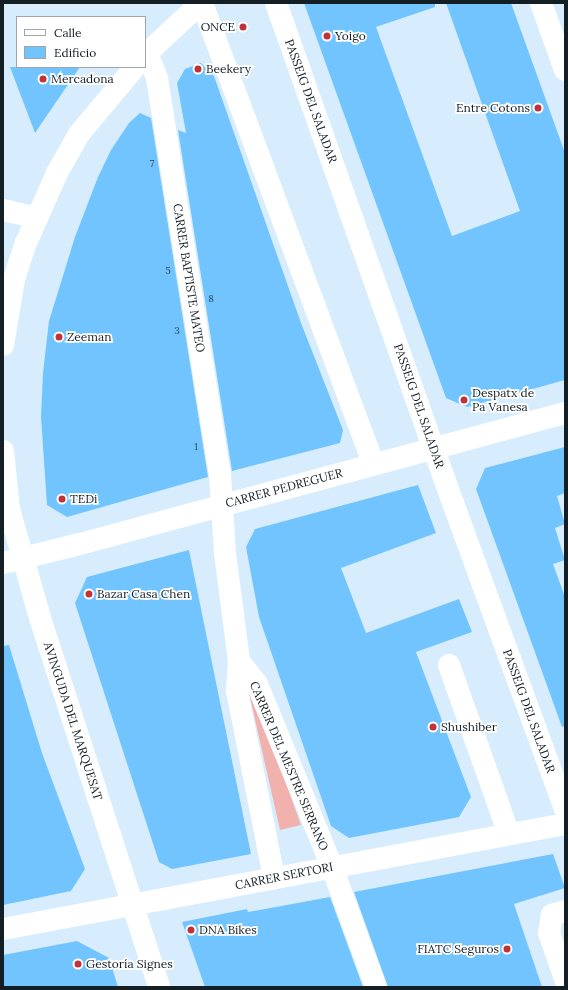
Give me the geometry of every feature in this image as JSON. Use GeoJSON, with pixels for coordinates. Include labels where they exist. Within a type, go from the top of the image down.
{"type":"FeatureCollection","features":[{"type":"Feature","properties":{"kind":"street"},"geometry":{"type":"LineString","coordinates":[[146,55],[202,3],[372,464]]}},
{"type":"Feature","properties":{"kind":"street","name":"PASSEIG DEL SALADAR"},"geometry":{"type":"LineString","coordinates":[[276,3],[434,448],[565,809]]}},
{"type":"Feature","properties":{"kind":"street"},"geometry":{"type":"LineString","coordinates":[[541,3],[563,61]]}},
{"type":"Feature","properties":{"kind":"street","name":"CARRER BAPTISTE MATEO"},"geometry":{"type":"LineString","coordinates":[[146,64],[157,78],[223,505]]}},
{"type":"Feature","properties":{"kind":"street"},"geometry":{"type":"LineString","coordinates":[[3,346],[14,279],[37,218],[78,134],[134,68]]}},
{"type":"Feature","properties":{"kind":"street"},"geometry":{"type":"LineString","coordinates":[[3,210],[37,218]]}},
{"type":"Feature","properties":{"kind":"street","name":"CARRER PEDREGUER"},"geometry":{"type":"LineString","coordinates":[[13,560],[80,544],[565,413]]}},
{"type":"Feature","properties":{"kind":"street","name":"AVINGUDA DEL MARQUESAT"},"geometry":{"type":"LineString","coordinates":[[3,451],[13,560],[41,621],[159,987]]}},
{"type":"Feature","properties":{"kind":"street","name":"CARRER DEL MESTRE SERRANO"},"geometry":{"type":"LineString","coordinates":[[223,505],[225,553],[239,661],[237,691],[274,878]]}},
{"type":"Feature","properties":{"kind":"street","name":"CARRER DEL MESTRE SERRANO"},"geometry":{"type":"LineString","coordinates":[[239,661],[257,684],[332,867],[376,987]]}},
{"type":"Feature","properties":{"kind":"street"},"geometry":{"type":"LineString","coordinates":[[449,665],[509,834]]}},
{"type":"Feature","properties":{"kind":"street","name":"CARRER SERTORI"},"geometry":{"type":"LineString","coordinates":[[3,929],[565,824]]}},
{"type":"Feature","properties":{"kind":"street"},"geometry":{"type":"LineString","coordinates":[[565,911],[552,915],[549,933],[565,979]]}},
{"type":"Feature","properties":{"kind":"shaded area"},"geometry":{"type":"Polygon","coordinates":[[[253,691],[301,825],[280,830],[249,693],[253,691]]]}},
{"type":"Feature","properties":{"kind":"building"},"geometry":{"type":"Polygon","coordinates":[[[304,3],[435,3],[435,7],[376,27],[452,236],[520,211],[446,3],[511,3],[565,153],[565,380],[467,407],[446,398],[304,3]]]}},
{"type":"Feature","properties":{"kind":"building"},"geometry":{"type":"Polygon","coordinates":[[[201,63],[214,76],[301,323],[343,430],[340,443],[232,471],[178,130],[186,133],[177,83],[185,69],[201,63]]]}},
{"type":"Feature","properties":{"kind":"building"},"geometry":{"type":"Polygon","coordinates":[[[10,67],[79,68],[35,133],[10,67]]]}},
{"type":"Feature","properties":{"kind":"building"},"geometry":{"type":"Polygon","coordinates":[[[140,113],[151,118],[208,477],[67,517],[47,505],[41,417],[43,373],[49,321],[75,237],[98,177],[111,150],[129,123],[140,113]]]}},
{"type":"Feature","properties":{"kind":"building"},"geometry":{"type":"Polygon","coordinates":[[[565,447],[565,493],[557,496],[565,524],[555,528],[565,560],[553,564],[565,597],[565,726],[562,727],[476,489],[485,468],[565,447]]]}},
{"type":"Feature","properties":{"kind":"building"},"geometry":{"type":"Polygon","coordinates":[[[418,485],[436,533],[341,568],[366,633],[459,599],[472,632],[416,652],[471,797],[459,817],[349,838],[331,826],[259,617],[246,547],[255,529],[418,485]]]}},
{"type":"Feature","properties":{"kind":"building"},"geometry":{"type":"Polygon","coordinates":[[[189,550],[251,854],[172,869],[159,862],[75,603],[87,577],[189,550]]]}},
{"type":"Feature","properties":{"kind":"building"},"geometry":{"type":"Polygon","coordinates":[[[9,645],[42,753],[85,869],[71,891],[3,905],[3,646],[9,645]]]}},
{"type":"Feature","properties":{"kind":"building"},"geometry":{"type":"Polygon","coordinates":[[[553,854],[565,888],[514,904],[542,987],[388,987],[354,892],[553,854]]]}},
{"type":"Feature","properties":{"kind":"building"},"geometry":{"type":"Polygon","coordinates":[[[330,897],[363,987],[205,987],[182,922],[247,909],[248,912],[330,897]]]}},
{"type":"Feature","properties":{"kind":"building"},"geometry":{"type":"Polygon","coordinates":[[[77,941],[109,958],[118,987],[3,987],[3,955],[77,941]]]}},
{"type":"Feature","properties":{"kind":"place","name":"ONCE"},"geometry":{"type":"Point","coordinates":[243,27]}},
{"type":"Feature","properties":{"kind":"place","name":"Yoigo"},"geometry":{"type":"Point","coordinates":[327,36]}},
{"type":"Feature","properties":{"kind":"place","name":"Beekery"},"geometry":{"type":"Point","coordinates":[198,69]}},
{"type":"Feature","properties":{"kind":"place","name":"Mercadona"},"geometry":{"type":"Point","coordinates":[43,79]}},
{"type":"Feature","properties":{"kind":"place","name":"Entre Cotons"},"geometry":{"type":"Point","coordinates":[538,108]}},
{"type":"Feature","properties":{"kind":"place","name":"Zeeman"},"geometry":{"type":"Point","coordinates":[59,337]}},
{"type":"Feature","properties":{"kind":"place","name":"Despatx de Pa Vanesa"},"geometry":{"type":"Point","coordinates":[464,400]}},
{"type":"Feature","properties":{"kind":"place","name":"TEDi"},"geometry":{"type":"Point","coordinates":[62,499]}},
{"type":"Feature","properties":{"kind":"place","name":"Bazar Casa Chen"},"geometry":{"type":"Point","coordinates":[89,594]}},
{"type":"Feature","properties":{"kind":"place","name":"Shushiber"},"geometry":{"type":"Point","coordinates":[433,727]}},
{"type":"Feature","properties":{"kind":"place","name":"DNA Bikes"},"geometry":{"type":"Point","coordinates":[191,930]}},
{"type":"Feature","properties":{"kind":"place","name":"FIATC Seguros"},"geometry":{"type":"Point","coordinates":[507,949]}},
{"type":"Feature","properties":{"kind":"place","name":"Gestoría Signes"},"geometry":{"type":"Point","coordinates":[78,964]}}]}
